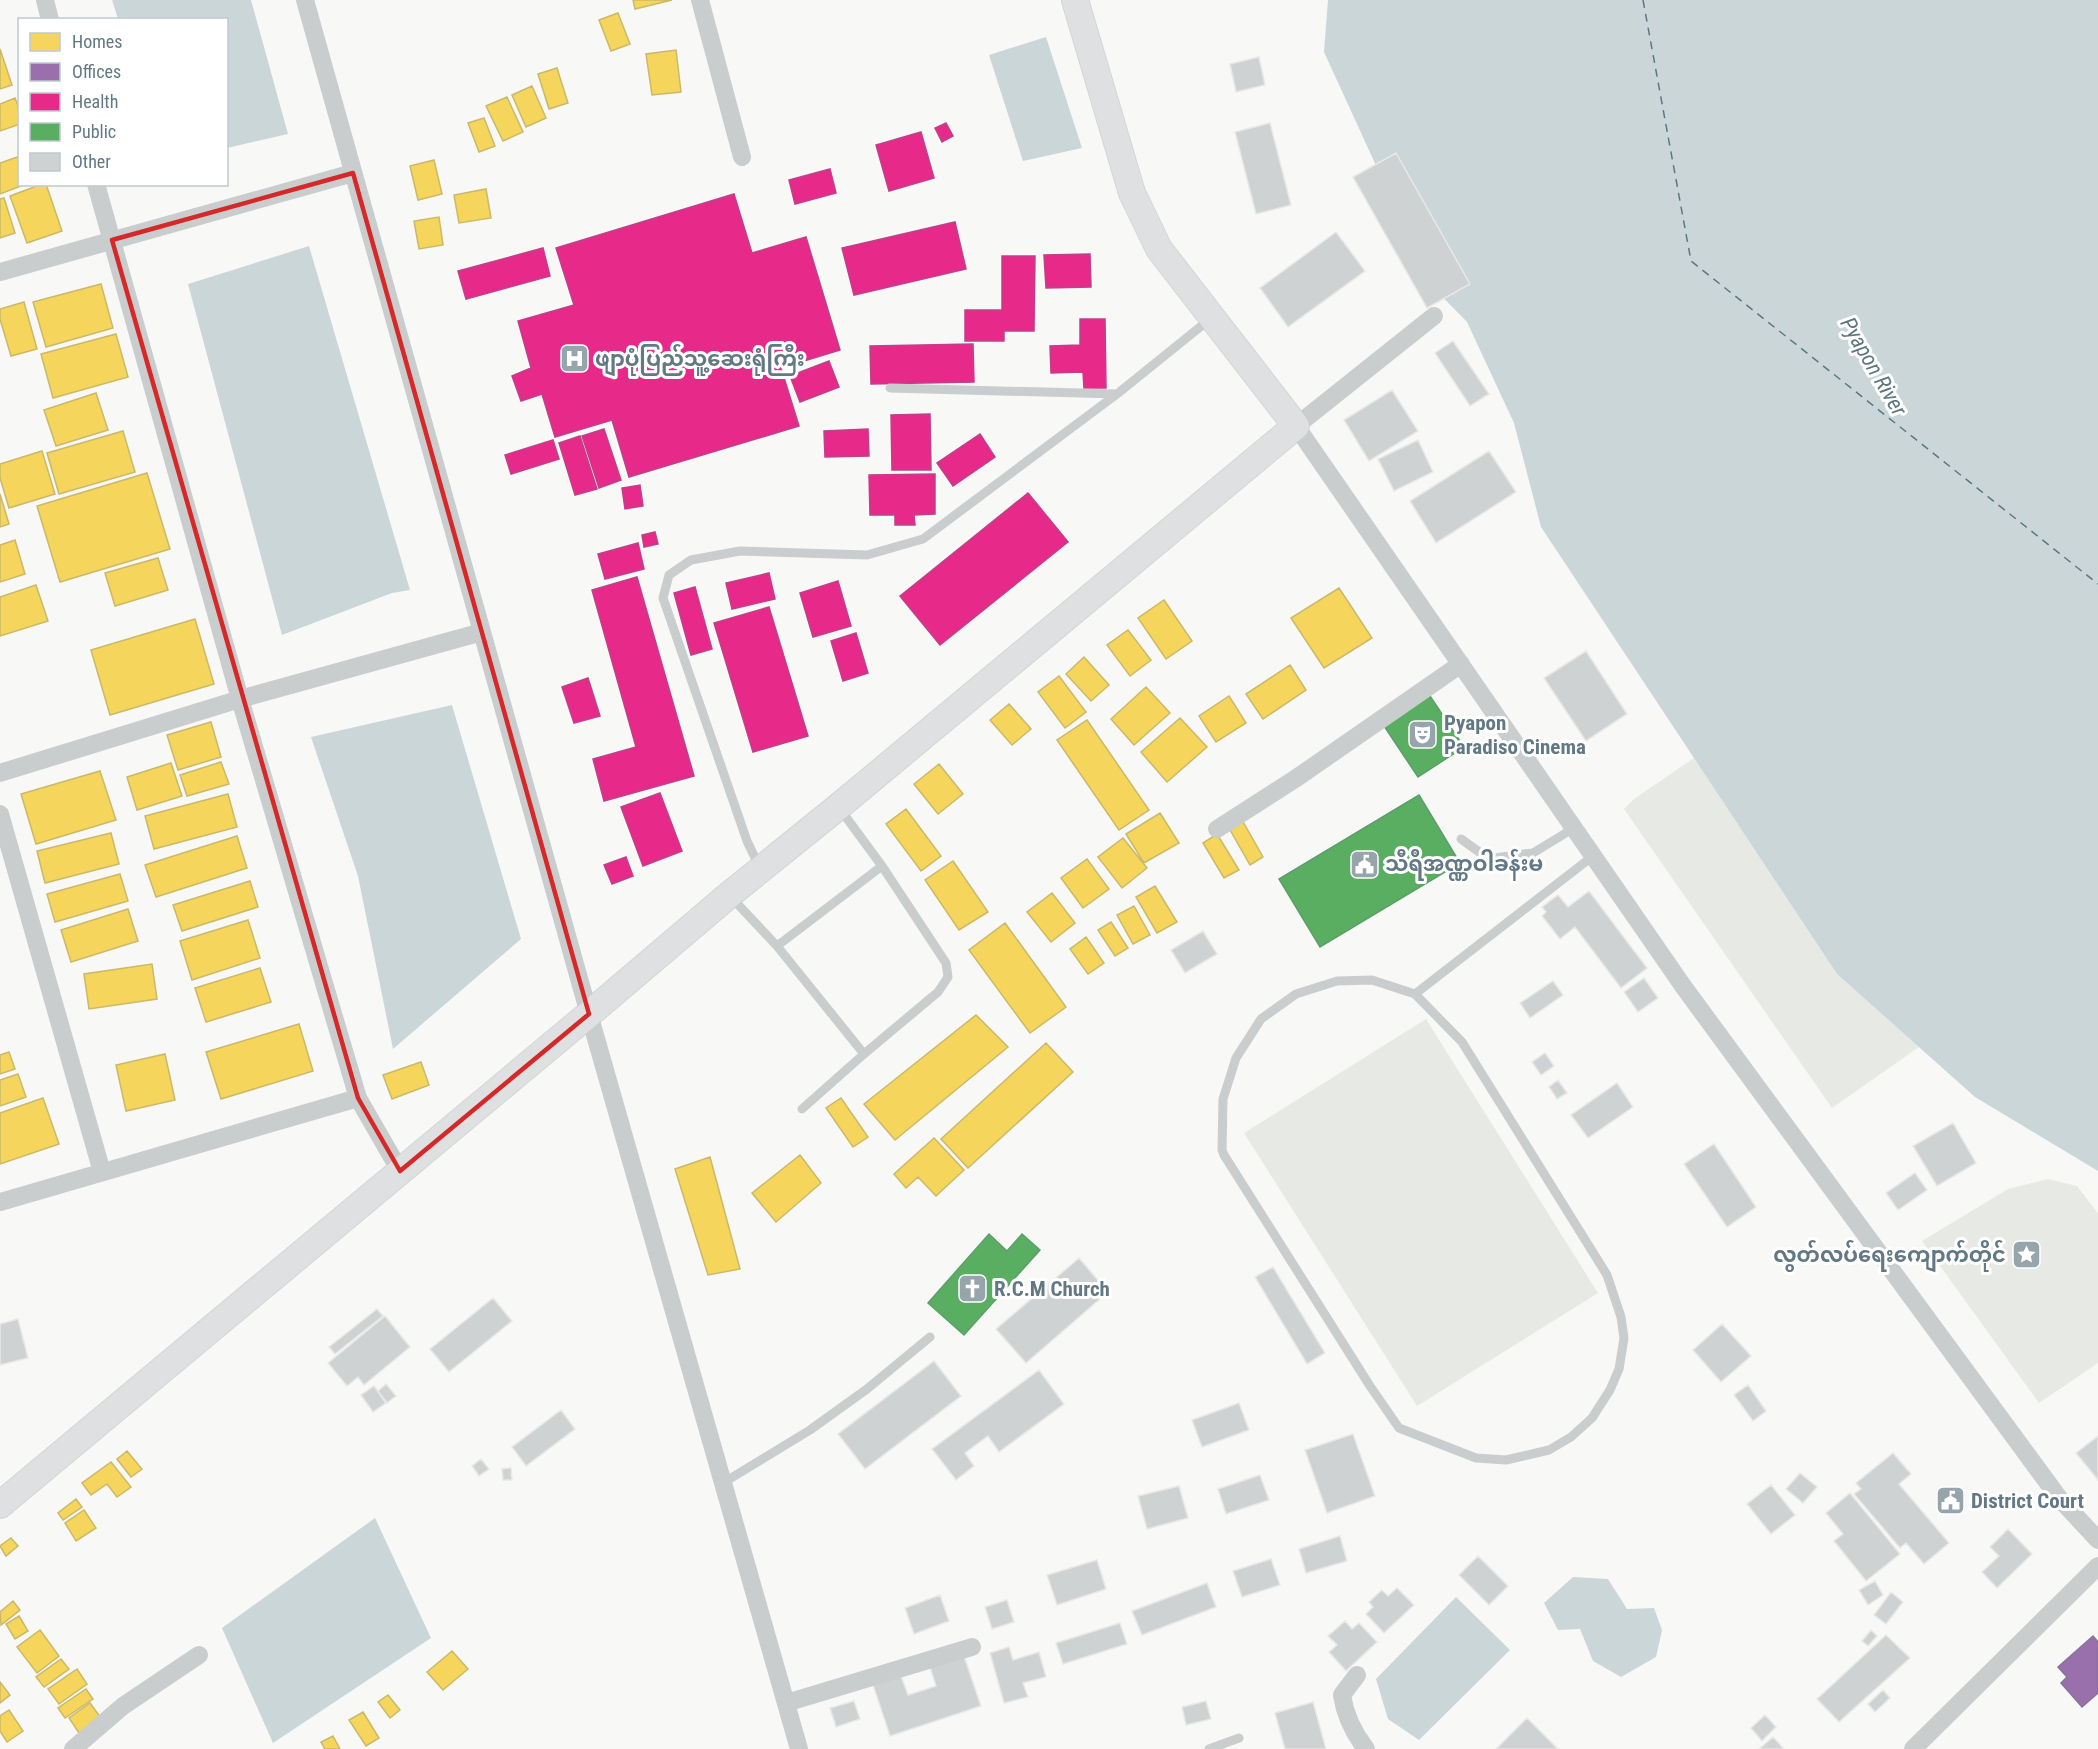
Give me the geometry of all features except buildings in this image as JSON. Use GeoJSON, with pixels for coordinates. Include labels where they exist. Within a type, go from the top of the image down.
{"type":"FeatureCollection","features":[{"type":"Feature","properties":{"kind":"main road"},"geometry":{"type":"LineString","coordinates":[[0,1505],[760,869],[838,807],[1296,426],[1159,249],[1132,193],[1075,0]]}},
{"type":"Feature","properties":{"kind":"street"},"geometry":{"type":"LineString","coordinates":[[45,0],[50,18]]}},
{"type":"Feature","properties":{"kind":"street"},"geometry":{"type":"LineString","coordinates":[[305,0],[589,1014],[799,1749]]}},
{"type":"Feature","properties":{"kind":"street"},"geometry":{"type":"LineString","coordinates":[[700,0],[742,158]]}},
{"type":"Feature","properties":{"kind":"street"},"geometry":{"type":"LineString","coordinates":[[0,272],[353,173]]}},
{"type":"Feature","properties":{"kind":"street"},"geometry":{"type":"LineString","coordinates":[[97,186],[240,699],[358,1098],[400,1171]]}},
{"type":"Feature","properties":{"kind":"street"},"geometry":{"type":"LineString","coordinates":[[1434,316],[1296,426],[1683,986],[2052,1488],[2098,1540]]}},
{"type":"Feature","properties":{"kind":"street"},"geometry":{"type":"LineString","coordinates":[[0,772],[240,699],[482,632]]}},
{"type":"Feature","properties":{"kind":"street"},"geometry":{"type":"LineString","coordinates":[[1217,829],[1295,779],[1461,664]]}},
{"type":"Feature","properties":{"kind":"street"},"geometry":{"type":"LineString","coordinates":[[0,814],[102,1172]]}},
{"type":"Feature","properties":{"kind":"street"},"geometry":{"type":"LineString","coordinates":[[0,1202],[358,1098]]}},
{"type":"Feature","properties":{"kind":"street"},"geometry":{"type":"LineString","coordinates":[[1913,1749],[2098,1566]]}},
{"type":"Feature","properties":{"kind":"street"},"geometry":{"type":"LineString","coordinates":[[786,1703],[972,1647]]}},
{"type":"Feature","properties":{"kind":"street"},"geometry":{"type":"LineString","coordinates":[[73,1749],[123,1706],[199,1655]]}},
{"type":"Feature","properties":{"kind":"street"},"geometry":{"type":"LineString","coordinates":[[1357,1675],[1342,1695],[1345,1712],[1355,1735],[1366,1749]]}},
{"type":"Feature","properties":{"kind":"lane"},"geometry":{"type":"LineString","coordinates":[[760,869],[747,842],[663,598],[669,575],[691,560],[740,551],[867,555],[923,539],[1117,394],[1212,317]]}},
{"type":"Feature","properties":{"kind":"lane"},"geometry":{"type":"LineString","coordinates":[[890,388],[1117,394]]}},
{"type":"Feature","properties":{"kind":"lane"},"geometry":{"type":"LineString","coordinates":[[802,1109],[938,992],[948,976],[946,963],[882,866],[838,807]]}},
{"type":"Feature","properties":{"kind":"lane"},"geometry":{"type":"LineString","coordinates":[[1461,839],[1482,854],[1494,858],[1533,853],[1574,828]]}},
{"type":"Feature","properties":{"kind":"lane"},"geometry":{"type":"LineString","coordinates":[[1415,994],[1593,856]]}},
{"type":"Feature","properties":{"kind":"lane"},"geometry":{"type":"LineString","coordinates":[[777,946],[882,866]]}},
{"type":"Feature","properties":{"kind":"lane"},"geometry":{"type":"LineString","coordinates":[[729,895],[777,946],[864,1054]]}},
{"type":"Feature","properties":{"kind":"lane"},"geometry":{"type":"LineString","coordinates":[[1372,980],[1415,994],[1462,1042],[1607,1275],[1622,1317],[1624,1338],[1619,1369],[1610,1390],[1592,1418],[1571,1437],[1549,1450],[1525,1457],[1506,1460],[1476,1458],[1399,1428],[1370,1386],[1222,1150],[1224,1099],[1236,1059],[1261,1019],[1296,994],[1337,981],[1372,980]]}},
{"type":"Feature","properties":{"kind":"lane"},"geometry":{"type":"LineString","coordinates":[[723,1483],[810,1430],[867,1389],[930,1337]]}},
{"type":"Feature","properties":{"kind":"lane"},"geometry":{"type":"LineString","coordinates":[[1209,1749],[1239,1738]]}},
{"type":"Feature","properties":{"kind":"highlighted area"},"geometry":{"type":"Polygon","coordinates":[[[353,173],[589,1014],[400,1171],[358,1098],[112,240],[353,173]]]}},
{"type":"Feature","properties":{"kind":"shaded area"},"geometry":{"type":"Polygon","coordinates":[[[1694,758],[1837,974],[1919,1047],[1832,1108],[1624,809],[1634,799],[1694,758]]]}},
{"type":"Feature","properties":{"kind":"shaded area"},"geometry":{"type":"Polygon","coordinates":[[[1426,1019],[1598,1293],[1417,1406],[1244,1133],[1426,1019]]]}},
{"type":"Feature","properties":{"kind":"shaded area"},"geometry":{"type":"Polygon","coordinates":[[[2048,1179],[2077,1186],[2098,1213],[2098,1363],[2039,1403],[1922,1241],[2008,1189],[2048,1179]]]}},
{"type":"Feature","properties":{"kind":"water"},"geometry":{"type":"Polygon","coordinates":[[[112,0],[251,0],[288,134],[228,148],[228,18],[118,18],[112,0]]]}},
{"type":"Feature","properties":{"kind":"water","name":"Pyapon River"},"geometry":{"type":"Polygon","coordinates":[[[1328,0],[2098,0],[2098,1171],[1975,1097],[1837,974],[1541,527],[1514,423],[1467,322],[1420,274],[1400,218],[1324,52],[1328,0]]]}},
{"type":"Feature","properties":{"kind":"water"},"geometry":{"type":"Polygon","coordinates":[[[1046,37],[1082,148],[1023,161],[989,55],[1046,37]]]}},
{"type":"Feature","properties":{"kind":"water"},"geometry":{"type":"Polygon","coordinates":[[[309,246],[410,590],[392,593],[282,635],[188,284],[309,246]]]}},
{"type":"Feature","properties":{"kind":"water"},"geometry":{"type":"Polygon","coordinates":[[[452,705],[521,939],[393,1049],[358,876],[311,737],[452,705]]]}},
{"type":"Feature","properties":{"kind":"water"},"geometry":{"type":"Polygon","coordinates":[[[375,1518],[431,1638],[273,1743],[222,1628],[375,1518]]]}},
{"type":"Feature","properties":{"kind":"water"},"geometry":{"type":"Polygon","coordinates":[[[1573,1577],[1608,1579],[1627,1609],[1654,1608],[1662,1630],[1656,1657],[1621,1677],[1593,1661],[1580,1629],[1558,1630],[1544,1603],[1573,1577]]]}},
{"type":"Feature","properties":{"kind":"water"},"geometry":{"type":"Polygon","coordinates":[[[1456,1597],[1510,1650],[1419,1740],[1388,1719],[1376,1679],[1456,1597]]]}},
{"type":"Feature","properties":{"kind":"ferry route"},"geometry":{"type":"LineString","coordinates":[[1643,0],[1691,261],[2098,584]]}},
{"type":"Feature","properties":{"kind":"place","name":"ဖျာပုံပြည်သူ့ဆေးရုံကြီး"},"geometry":{"type":"Point","coordinates":[574,359]}},
{"type":"Feature","properties":{"kind":"place","name":"Pyapon Paradiso Cinema"},"geometry":{"type":"Point","coordinates":[1423,735]}},
{"type":"Feature","properties":{"kind":"place","name":"သီရိအဏ္ဏဝါခန်းမ"},"geometry":{"type":"Point","coordinates":[1364,864]}},
{"type":"Feature","properties":{"kind":"place","name":"လွတ်လပ်ရေးကျောက်တိုင်"},"geometry":{"type":"Point","coordinates":[2027,1255]}},
{"type":"Feature","properties":{"kind":"place","name":"R.C.M Church"},"geometry":{"type":"Point","coordinates":[973,1289]}},
{"type":"Feature","properties":{"kind":"place","name":"District Court"},"geometry":{"type":"Point","coordinates":[1950,1501]}}]}
